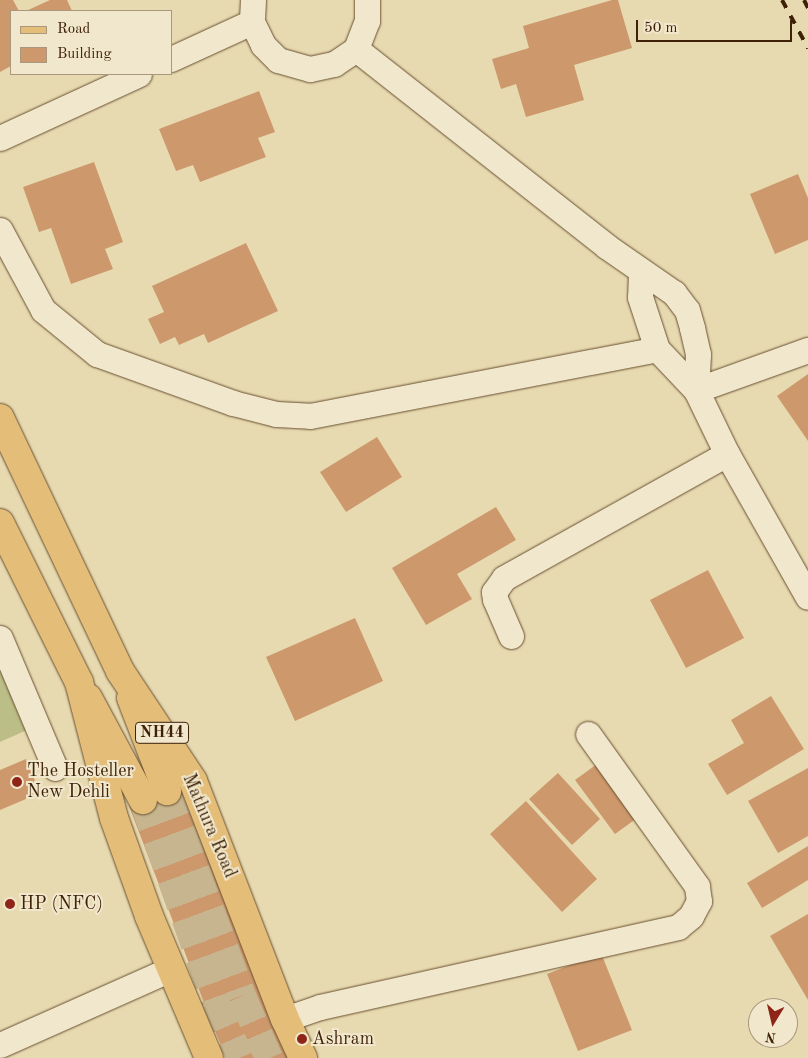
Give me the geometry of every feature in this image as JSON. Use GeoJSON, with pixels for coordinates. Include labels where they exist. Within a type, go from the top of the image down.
{"type":"FeatureCollection","features":[{"type":"Feature","properties":{"kind":"main road","name":"Mathura Road"},"geometry":{"type":"LineString","coordinates":[[0,418],[120,670],[193,781],[285,1019],[303,1058]]}},
{"type":"Feature","properties":{"kind":"main road"},"geometry":{"type":"LineString","coordinates":[[0,522],[79,682],[155,796],[120,670]]}},
{"type":"Feature","properties":{"kind":"main road"},"geometry":{"type":"LineString","coordinates":[[79,682],[114,818],[171,969],[210,1058]]}},
{"type":"Feature","properties":{"kind":"street"},"geometry":{"type":"LineString","coordinates":[[172,58],[252,11],[269,52],[296,67],[323,68],[356,49],[367,21],[366,0]]}},
{"type":"Feature","properties":{"kind":"street"},"geometry":{"type":"LineString","coordinates":[[356,49],[641,272],[674,293],[687,310],[698,354],[696,390]]}},
{"type":"Feature","properties":{"kind":"street"},"geometry":{"type":"LineString","coordinates":[[0,138],[137,75]]}},
{"type":"Feature","properties":{"kind":"street"},"geometry":{"type":"LineString","coordinates":[[0,230],[43,310],[97,354],[224,400],[276,414],[310,416],[657,349]]}},
{"type":"Feature","properties":{"kind":"street"},"geometry":{"type":"LineString","coordinates":[[641,272],[640,297],[657,349],[696,390],[727,454],[808,597]]}},
{"type":"Feature","properties":{"kind":"street"},"geometry":{"type":"LineString","coordinates":[[696,390],[808,350]]}},
{"type":"Feature","properties":{"kind":"street"},"geometry":{"type":"LineString","coordinates":[[511,636],[495,599],[494,592],[504,578],[727,454]]}},
{"type":"Feature","properties":{"kind":"street"},"geometry":{"type":"LineString","coordinates":[[0,638],[55,768]]}},
{"type":"Feature","properties":{"kind":"street"},"geometry":{"type":"LineString","coordinates":[[285,1019],[320,1007],[678,927],[691,916],[698,901],[697,886],[588,734]]}},
{"type":"Feature","properties":{"kind":"street"},"geometry":{"type":"LineString","coordinates":[[0,1045],[171,969]]}},
{"type":"Feature","properties":{"kind":"green space"},"geometry":{"type":"Polygon","coordinates":[[[0,638],[36,726],[0,742],[0,638]]]}},
{"type":"Feature","properties":{"kind":"building"},"geometry":{"type":"Polygon","coordinates":[[[0,0],[13,0],[18,10],[10,10],[10,67],[0,72],[0,0]]]}},
{"type":"Feature","properties":{"kind":"building"},"geometry":{"type":"Polygon","coordinates":[[[50,0],[67,0],[72,10],[28,10],[50,0]]]}},
{"type":"Feature","properties":{"kind":"building"},"geometry":{"type":"Polygon","coordinates":[[[612,0],[618,0],[632,48],[574,65],[584,100],[526,117],[516,84],[501,89],[492,59],[529,48],[523,26],[612,0]]]}},
{"type":"Feature","properties":{"kind":"building"},"geometry":{"type":"Polygon","coordinates":[[[259,91],[275,132],[258,138],[266,157],[200,182],[193,165],[176,171],[159,129],[259,91]]]}},
{"type":"Feature","properties":{"kind":"building"},"geometry":{"type":"Polygon","coordinates":[[[94,162],[123,242],[105,249],[113,269],[71,284],[51,228],[39,232],[23,187],[94,162]]]}},
{"type":"Feature","properties":{"kind":"building"},"geometry":{"type":"Polygon","coordinates":[[[798,174],[808,198],[808,240],[775,254],[750,194],[798,174]]]}},
{"type":"Feature","properties":{"kind":"building"},"geometry":{"type":"Polygon","coordinates":[[[246,243],[278,311],[208,343],[204,334],[179,345],[175,337],[160,344],[148,319],[164,312],[152,286],[246,243]]]}},
{"type":"Feature","properties":{"kind":"building"},"geometry":{"type":"Polygon","coordinates":[[[808,374],[808,441],[777,396],[808,374]]]}},
{"type":"Feature","properties":{"kind":"building"},"geometry":{"type":"Polygon","coordinates":[[[377,437],[402,477],[346,512],[320,472],[377,437]]]}},
{"type":"Feature","properties":{"kind":"building"},"geometry":{"type":"Polygon","coordinates":[[[496,507],[516,540],[457,574],[472,599],[426,625],[392,568],[496,507]]]}},
{"type":"Feature","properties":{"kind":"building"},"geometry":{"type":"Polygon","coordinates":[[[708,570],[744,638],[686,668],[650,600],[708,570]]]}},
{"type":"Feature","properties":{"kind":"building"},"geometry":{"type":"Polygon","coordinates":[[[355,618],[383,681],[295,721],[266,657],[355,618]]]}},
{"type":"Feature","properties":{"kind":"building"},"geometry":{"type":"Polygon","coordinates":[[[771,696],[804,749],[727,795],[708,764],[744,743],[731,720],[771,696]]]}},
{"type":"Feature","properties":{"kind":"building"},"geometry":{"type":"Polygon","coordinates":[[[26,759],[40,793],[0,810],[0,770],[26,759]]]}},
{"type":"Feature","properties":{"kind":"building"},"geometry":{"type":"Polygon","coordinates":[[[604,759],[644,813],[615,834],[575,780],[604,759]]]}},
{"type":"Feature","properties":{"kind":"building"},"geometry":{"type":"Polygon","coordinates":[[[808,768],[808,836],[778,853],[748,801],[808,768]]]}},
{"type":"Feature","properties":{"kind":"building"},"geometry":{"type":"Polygon","coordinates":[[[558,773],[600,819],[572,845],[529,799],[558,773]]]}},
{"type":"Feature","properties":{"kind":"building"},"geometry":{"type":"Polygon","coordinates":[[[179,786],[288,1058],[227,1058],[214,1029],[129,806],[179,786]]]}},
{"type":"Feature","properties":{"kind":"building"},"geometry":{"type":"Polygon","coordinates":[[[526,801],[597,879],[562,912],[490,834],[526,801]]]}},
{"type":"Feature","properties":{"kind":"building"},"geometry":{"type":"Polygon","coordinates":[[[808,846],[808,880],[762,908],[747,883],[808,846]]]}},
{"type":"Feature","properties":{"kind":"building"},"geometry":{"type":"Polygon","coordinates":[[[808,914],[808,1000],[770,936],[808,914]]]}},
{"type":"Feature","properties":{"kind":"building"},"geometry":{"type":"Polygon","coordinates":[[[601,953],[632,1030],[578,1051],[547,974],[601,953]]]}},
{"type":"Feature","properties":{"kind":"tunnel"},"geometry":{"type":"LineString","coordinates":[[167,791],[242,996],[269,1058]]}},
{"type":"Feature","properties":{"kind":"tunnel"},"geometry":{"type":"LineString","coordinates":[[143,800],[215,1001],[240,1058]]}},
{"type":"Feature","properties":{"kind":"railway"},"geometry":{"type":"LineString","coordinates":[[782,0],[808,48]]}},
{"type":"Feature","properties":{"kind":"railway"},"geometry":{"type":"LineString","coordinates":[[804,0],[808,8]]}},
{"type":"Feature","properties":{"kind":"place","name":"The Hosteller New Dehli"},"geometry":{"type":"Point","coordinates":[17,782]}},
{"type":"Feature","properties":{"kind":"place","name":"HP (NFC)"},"geometry":{"type":"Point","coordinates":[10,904]}},
{"type":"Feature","properties":{"kind":"place","name":"Ashram"},"geometry":{"type":"Point","coordinates":[302,1039]}}]}
